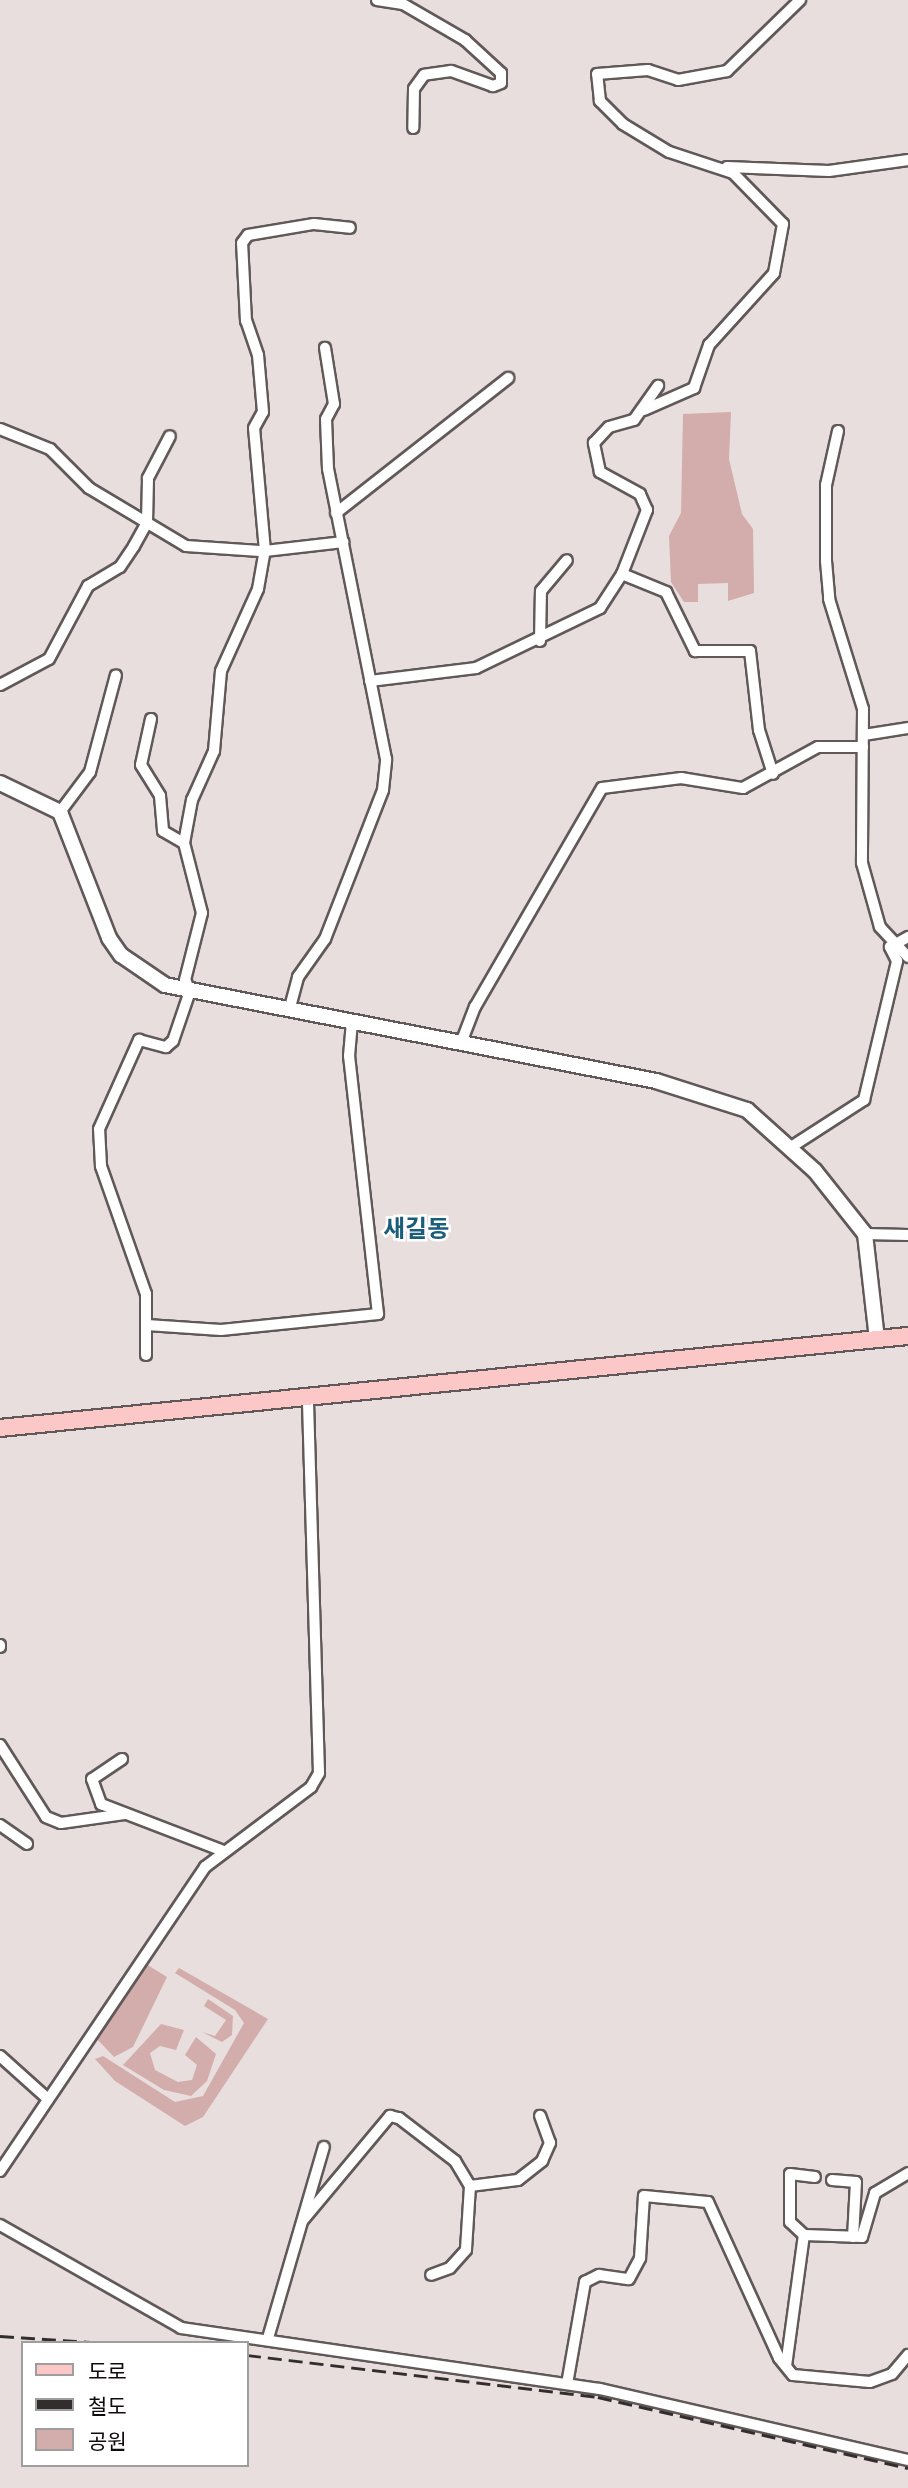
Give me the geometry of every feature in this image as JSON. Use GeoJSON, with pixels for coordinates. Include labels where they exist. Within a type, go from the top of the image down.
{"type":"FeatureCollection","features":[{"type":"Feature","properties":{"kind":"main road"},"geometry":{"type":"LineString","coordinates":[[0,1428],[908,1336]]}},
{"type":"Feature","properties":{"kind":"street"},"geometry":{"type":"LineString","coordinates":[[377,0],[402,4],[465,40],[500,72],[501,83],[493,86],[451,71],[424,75],[414,89],[413,128]]}},
{"type":"Feature","properties":{"kind":"street"},"geometry":{"type":"LineString","coordinates":[[800,0],[727,71],[678,80],[648,70],[597,74],[600,101],[639,137],[721,167],[829,171],[908,160]]}},
{"type":"Feature","properties":{"kind":"street"},"geometry":{"type":"LineString","coordinates":[[370,681],[476,668],[540,641],[589,618],[622,574],[648,510],[640,494],[600,472],[594,443],[609,427],[694,388],[709,345],[774,273],[780,217],[721,167]]}},
{"type":"Feature","properties":{"kind":"street"},"geometry":{"type":"LineString","coordinates":[[146,1354],[147,1325],[138,1263],[101,1166],[99,1129],[139,1040],[166,1047],[173,1041],[190,991],[185,980],[202,913],[184,843],[192,800],[214,751],[221,671],[258,589],[262,551],[254,428],[263,412],[258,355],[246,321],[242,243],[248,235],[314,225],[350,228]]}},
{"type":"Feature","properties":{"kind":"street"},"geometry":{"type":"LineString","coordinates":[[289,1011],[298,977],[325,939],[383,790],[386,759],[336,513],[326,419],[334,404],[325,348]]}},
{"type":"Feature","properties":{"kind":"street"},"geometry":{"type":"LineString","coordinates":[[336,513],[508,378]]}},
{"type":"Feature","properties":{"kind":"street"},"geometry":{"type":"LineString","coordinates":[[644,410],[658,386]]}},
{"type":"Feature","properties":{"kind":"street"},"geometry":{"type":"LineString","coordinates":[[0,429],[50,449],[89,488],[186,546],[262,551],[343,542]]}},
{"type":"Feature","properties":{"kind":"street"},"geometry":{"type":"LineString","coordinates":[[838,431],[826,485],[827,574],[861,696],[862,863],[880,927],[908,957]]}},
{"type":"Feature","properties":{"kind":"street"},"geometry":{"type":"LineString","coordinates":[[0,685],[50,659],[88,586],[120,567],[147,523],[144,492],[170,436]]}},
{"type":"Feature","properties":{"kind":"street"},"geometry":{"type":"LineString","coordinates":[[540,641],[541,591],[567,560]]}},
{"type":"Feature","properties":{"kind":"street"},"geometry":{"type":"LineString","coordinates":[[622,574],[666,592],[695,651],[750,651],[759,730],[773,774]]}},
{"type":"Feature","properties":{"kind":"street"},"geometry":{"type":"LineString","coordinates":[[60,812],[90,772],[116,675]]}},
{"type":"Feature","properties":{"kind":"street"},"geometry":{"type":"LineString","coordinates":[[150,719],[141,765],[160,796],[163,831],[184,843]]}},
{"type":"Feature","properties":{"kind":"street"},"geometry":{"type":"LineString","coordinates":[[461,1043],[475,1007],[602,788],[681,778],[743,788],[773,774],[818,747],[863,741],[908,728]]}},
{"type":"Feature","properties":{"kind":"street"},"geometry":{"type":"LineString","coordinates":[[0,783],[60,812],[100,922],[121,956],[165,985],[706,1093],[747,1110],[791,1147],[865,1234],[877,1339]]}},
{"type":"Feature","properties":{"kind":"street"},"geometry":{"type":"LineString","coordinates":[[893,942],[908,937]]}},
{"type":"Feature","properties":{"kind":"street"},"geometry":{"type":"LineString","coordinates":[[791,1147],[864,1100],[897,961],[893,942]]}},
{"type":"Feature","properties":{"kind":"street"},"geometry":{"type":"LineString","coordinates":[[147,1325],[221,1330],[378,1314],[349,1056],[352,1024]]}},
{"type":"Feature","properties":{"kind":"street"},"geometry":{"type":"LineString","coordinates":[[865,1234],[908,1235]]}},
{"type":"Feature","properties":{"kind":"street"},"geometry":{"type":"LineString","coordinates":[[0,2171],[172,1910],[221,1850],[311,1787],[319,1773],[308,1397]]}},
{"type":"Feature","properties":{"kind":"street"},"geometry":{"type":"LineString","coordinates":[[0,1418],[18,1426]]}},
{"type":"Feature","properties":{"kind":"street"},"geometry":{"type":"LineString","coordinates":[[0,1745],[29,1798],[54,1821],[127,1814]]}},
{"type":"Feature","properties":{"kind":"street"},"geometry":{"type":"LineString","coordinates":[[122,1759],[92,1779],[91,1790],[101,1804],[221,1850]]}},
{"type":"Feature","properties":{"kind":"street"},"geometry":{"type":"LineString","coordinates":[[0,1825],[27,1844]]}},
{"type":"Feature","properties":{"kind":"street"},"geometry":{"type":"LineString","coordinates":[[0,2056],[48,2099]]}},
{"type":"Feature","properties":{"kind":"street"},"geometry":{"type":"LineString","coordinates":[[303,2220],[390,2116],[456,2161],[470,2186],[466,2250],[450,2268],[431,2275]]}},
{"type":"Feature","properties":{"kind":"street"},"geometry":{"type":"LineString","coordinates":[[470,2186],[518,2180],[542,2161],[550,2143],[540,2116]]}},
{"type":"Feature","properties":{"kind":"street"},"geometry":{"type":"LineString","coordinates":[[268,2338],[324,2147]]}},
{"type":"Feature","properties":{"kind":"street"},"geometry":{"type":"LineString","coordinates":[[815,2176],[790,2174],[790,2222],[804,2235],[862,2237],[875,2193],[908,2173]]}},
{"type":"Feature","properties":{"kind":"street"},"geometry":{"type":"LineString","coordinates":[[832,2180],[856,2182],[853,2237]]}},
{"type":"Feature","properties":{"kind":"street"},"geometry":{"type":"LineString","coordinates":[[567,2384],[585,2282],[600,2275],[629,2279],[640,2258],[644,2196],[708,2202],[786,2366],[793,2375],[870,2382],[892,2374],[908,2355]]}},
{"type":"Feature","properties":{"kind":"street"},"geometry":{"type":"LineString","coordinates":[[0,2225],[169,2324],[567,2384],[908,2460]]}},
{"type":"Feature","properties":{"kind":"street"},"geometry":{"type":"LineString","coordinates":[[786,2366],[804,2235]]}},
{"type":"Feature","properties":{"kind":"green space"},"geometry":{"type":"Polygon","coordinates":[[[731,412],[729,459],[742,514],[753,529],[754,593],[728,601],[728,583],[698,584],[698,602],[684,602],[671,582],[669,536],[681,513],[683,414],[731,412]]]}},
{"type":"Feature","properties":{"kind":"green space"},"geometry":{"type":"Polygon","coordinates":[[[146,1964],[167,1977],[133,2047],[114,2057],[97,2039],[146,1964]]]}},
{"type":"Feature","properties":{"kind":"green space"},"geometry":{"type":"Polygon","coordinates":[[[179,1968],[268,2019],[203,2117],[185,2126],[115,2081],[95,2059],[103,2056],[175,2102],[203,2096],[244,2023],[235,2010],[175,1973],[179,1968]]]}},
{"type":"Feature","properties":{"kind":"green space"},"geometry":{"type":"Polygon","coordinates":[[[208,1999],[233,2016],[232,2035],[222,2042],[202,2032],[215,2036],[226,2020],[204,2006],[208,1999]]]}},
{"type":"Feature","properties":{"kind":"green space"},"geometry":{"type":"Polygon","coordinates":[[[161,2024],[184,2030],[176,2050],[160,2046],[150,2053],[155,2070],[178,2082],[192,2080],[197,2065],[185,2055],[196,2037],[216,2054],[207,2081],[191,2096],[164,2090],[123,2065],[161,2024]]]}},
{"type":"Feature","properties":{"kind":"railway"},"geometry":{"type":"LineString","coordinates":[[0,2336],[76,2341]]}},
{"type":"Feature","properties":{"kind":"railway"},"geometry":{"type":"LineString","coordinates":[[248,2355],[598,2397],[908,2468]]}},
{"type":"Feature","properties":{"kind":"district","name":"새길동"},"geometry":{"type":"Point","coordinates":[416,1229]}}]}
